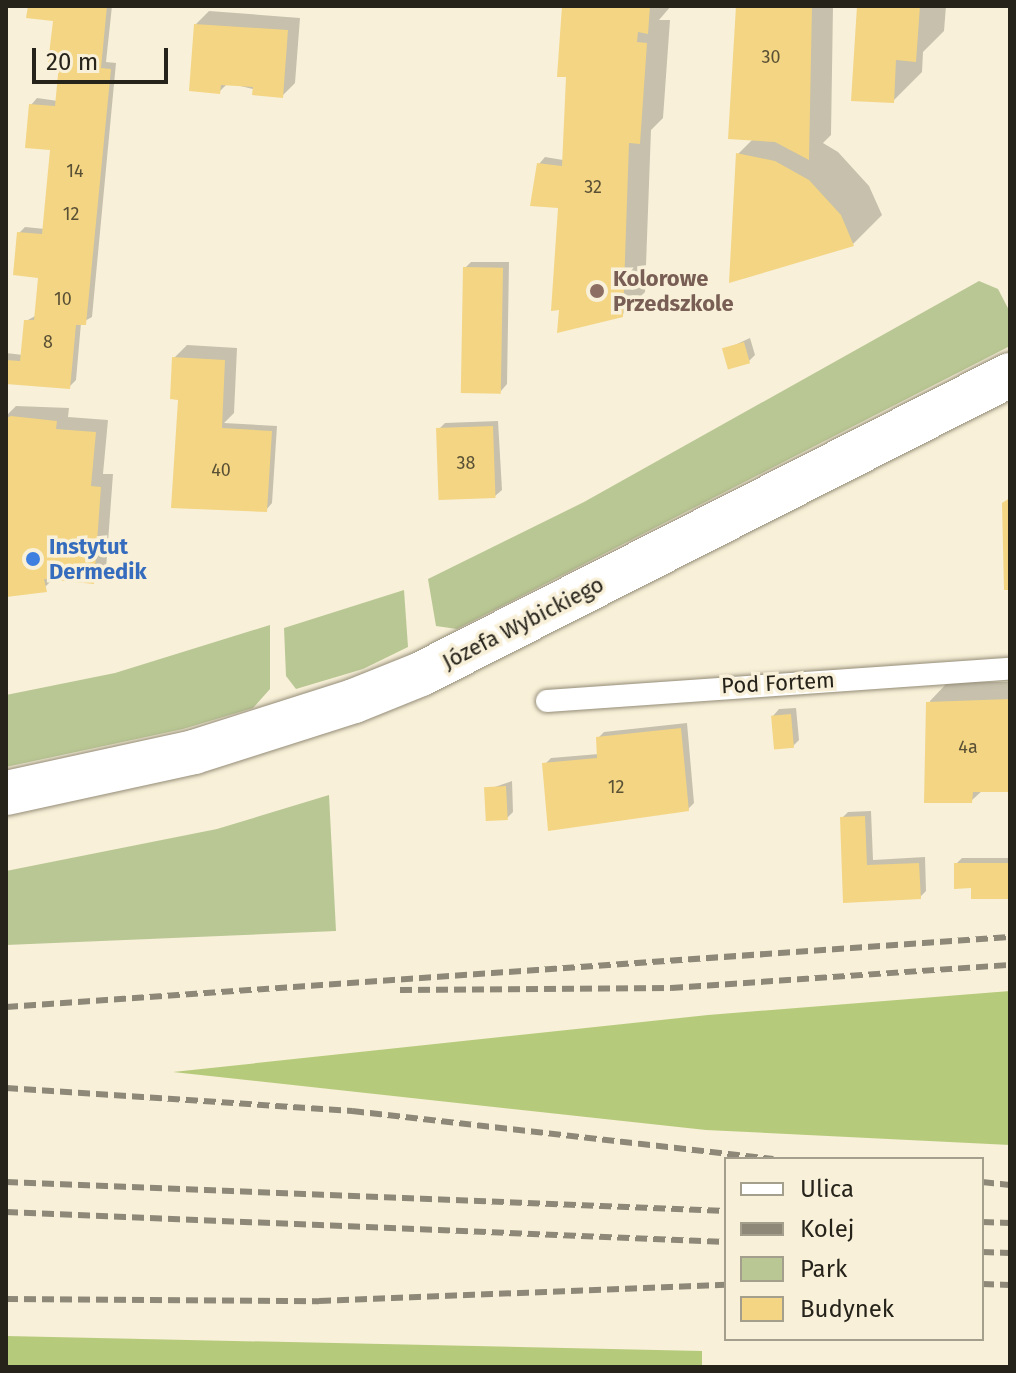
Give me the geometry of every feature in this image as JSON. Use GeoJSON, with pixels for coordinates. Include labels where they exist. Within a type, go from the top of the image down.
{"type":"FeatureCollection","features":[{"type":"Feature","properties":{"kind":"street","name":"Józefa Wybickiego"},"geometry":{"type":"LineString","coordinates":[[6,793],[194,752],[354,701],[421,674],[1010,375]]}},
{"type":"Feature","properties":{"kind":"lane","name":"Pod Fortem"},"geometry":{"type":"LineString","coordinates":[[547,701],[1010,669]]}},
{"type":"Feature","properties":{"kind":"green space"},"geometry":{"type":"Polygon","coordinates":[[[979,281],[998,289],[1010,312],[1010,346],[457,629],[436,626],[428,579],[584,502],[979,281]]]}},
{"type":"Feature","properties":{"kind":"green space"},"geometry":{"type":"Polygon","coordinates":[[[404,590],[408,647],[363,669],[296,689],[286,676],[284,628],[404,590]]]}},
{"type":"Feature","properties":{"kind":"green space"},"geometry":{"type":"Polygon","coordinates":[[[270,625],[270,689],[253,708],[183,729],[6,767],[6,695],[115,673],[270,625]]]}},
{"type":"Feature","properties":{"kind":"green space"},"geometry":{"type":"Polygon","coordinates":[[[329,795],[336,931],[6,945],[6,871],[217,829],[329,795]]]}},
{"type":"Feature","properties":{"kind":"green space"},"geometry":{"type":"Polygon","coordinates":[[[1010,991],[1010,1145],[706,1130],[173,1072],[708,1015],[1010,991]]]}},
{"type":"Feature","properties":{"kind":"green space"},"geometry":{"type":"Polygon","coordinates":[[[6,1336],[702,1351],[702,1367],[6,1367],[6,1336]]]}},
{"type":"Feature","properties":{"kind":"building"},"geometry":{"type":"Polygon","coordinates":[[[28,6],[107,6],[101,68],[111,69],[86,325],[76,325],[70,389],[6,384],[6,360],[20,361],[24,320],[34,320],[38,278],[13,275],[17,232],[42,234],[50,150],[25,148],[29,104],[55,106],[59,64],[48,63],[53,21],[26,18],[28,6]]]}},
{"type":"Feature","properties":{"kind":"building"},"geometry":{"type":"Polygon","coordinates":[[[562,6],[650,6],[648,34],[638,32],[637,42],[647,43],[640,144],[629,143],[623,317],[557,333],[559,310],[551,311],[558,208],[530,206],[537,163],[562,166],[566,77],[557,77],[562,6]]]}},
{"type":"Feature","properties":{"kind":"building"},"geometry":{"type":"Polygon","coordinates":[[[736,6],[812,6],[809,160],[775,142],[728,139],[736,6]]]}},
{"type":"Feature","properties":{"kind":"building"},"geometry":{"type":"Polygon","coordinates":[[[857,6],[920,6],[916,62],[896,60],[894,103],[851,101],[857,6]]]}},
{"type":"Feature","properties":{"kind":"building"},"geometry":{"type":"Polygon","coordinates":[[[194,24],[288,30],[283,98],[252,95],[253,87],[221,85],[220,94],[189,91],[194,24]]]}},
{"type":"Feature","properties":{"kind":"building"},"geometry":{"type":"Polygon","coordinates":[[[736,153],[775,161],[809,180],[841,215],[854,246],[729,283],[736,153]]]}},
{"type":"Feature","properties":{"kind":"building"},"geometry":{"type":"Polygon","coordinates":[[[463,267],[503,268],[501,394],[461,393],[463,267]]]}},
{"type":"Feature","properties":{"kind":"building"},"geometry":{"type":"Polygon","coordinates":[[[744,342],[750,363],[728,369],[722,348],[744,342]]]}},
{"type":"Feature","properties":{"kind":"building"},"geometry":{"type":"Polygon","coordinates":[[[172,357],[225,360],[222,428],[272,431],[267,512],[171,508],[178,400],[170,399],[172,357]]]}},
{"type":"Feature","properties":{"kind":"building"},"geometry":{"type":"Polygon","coordinates":[[[6,418],[57,421],[56,429],[96,432],[91,486],[101,487],[94,584],[44,579],[47,592],[6,597],[6,418]]]}},
{"type":"Feature","properties":{"kind":"building"},"geometry":{"type":"Polygon","coordinates":[[[493,426],[496,498],[439,500],[436,428],[493,426]]]}},
{"type":"Feature","properties":{"kind":"building"},"geometry":{"type":"Polygon","coordinates":[[[1010,498],[1010,590],[1004,590],[1002,503],[1010,498]]]}},
{"type":"Feature","properties":{"kind":"building"},"geometry":{"type":"Polygon","coordinates":[[[1010,699],[1010,792],[973,792],[972,803],[924,803],[926,702],[1010,699]]]}},
{"type":"Feature","properties":{"kind":"building"},"geometry":{"type":"Polygon","coordinates":[[[791,714],[794,748],[774,750],[771,716],[791,714]]]}},
{"type":"Feature","properties":{"kind":"building"},"geometry":{"type":"Polygon","coordinates":[[[681,728],[689,811],[548,831],[542,763],[597,758],[596,737],[681,728]]]}},
{"type":"Feature","properties":{"kind":"building"},"geometry":{"type":"Polygon","coordinates":[[[506,786],[508,820],[486,821],[484,787],[506,786]]]}},
{"type":"Feature","properties":{"kind":"building"},"geometry":{"type":"Polygon","coordinates":[[[865,816],[867,865],[919,863],[921,899],[843,903],[840,817],[865,816]]]}},
{"type":"Feature","properties":{"kind":"building"},"geometry":{"type":"Polygon","coordinates":[[[954,863],[1010,863],[1009,899],[971,899],[971,888],[954,889],[954,863]]]}},
{"type":"Feature","properties":{"kind":"railway"},"geometry":{"type":"LineString","coordinates":[[6,1007],[1010,937]]}},
{"type":"Feature","properties":{"kind":"railway"},"geometry":{"type":"LineString","coordinates":[[400,990],[671,988],[1010,965]]}},
{"type":"Feature","properties":{"kind":"railway"},"geometry":{"type":"LineString","coordinates":[[6,1088],[352,1111],[755,1157]]}},
{"type":"Feature","properties":{"kind":"railway"},"geometry":{"type":"LineString","coordinates":[[6,1182],[724,1211]]}},
{"type":"Feature","properties":{"kind":"railway"},"geometry":{"type":"LineString","coordinates":[[984,1182],[1010,1185]]}},
{"type":"Feature","properties":{"kind":"railway"},"geometry":{"type":"LineString","coordinates":[[6,1212],[724,1242]]}},
{"type":"Feature","properties":{"kind":"railway"},"geometry":{"type":"LineString","coordinates":[[984,1222],[1010,1223]]}},
{"type":"Feature","properties":{"kind":"railway"},"geometry":{"type":"LineString","coordinates":[[984,1252],[1010,1253]]}},
{"type":"Feature","properties":{"kind":"railway"},"geometry":{"type":"LineString","coordinates":[[984,1284],[1010,1285]]}},
{"type":"Feature","properties":{"kind":"railway"},"geometry":{"type":"LineString","coordinates":[[6,1299],[319,1301],[724,1285]]}},
{"type":"Feature","properties":{"kind":"place","name":"Kolorowe Przedszkole"},"geometry":{"type":"Point","coordinates":[597,291]}},
{"type":"Feature","properties":{"kind":"place","name":"Instytut Dermedik"},"geometry":{"type":"Point","coordinates":[33,559]}}]}
